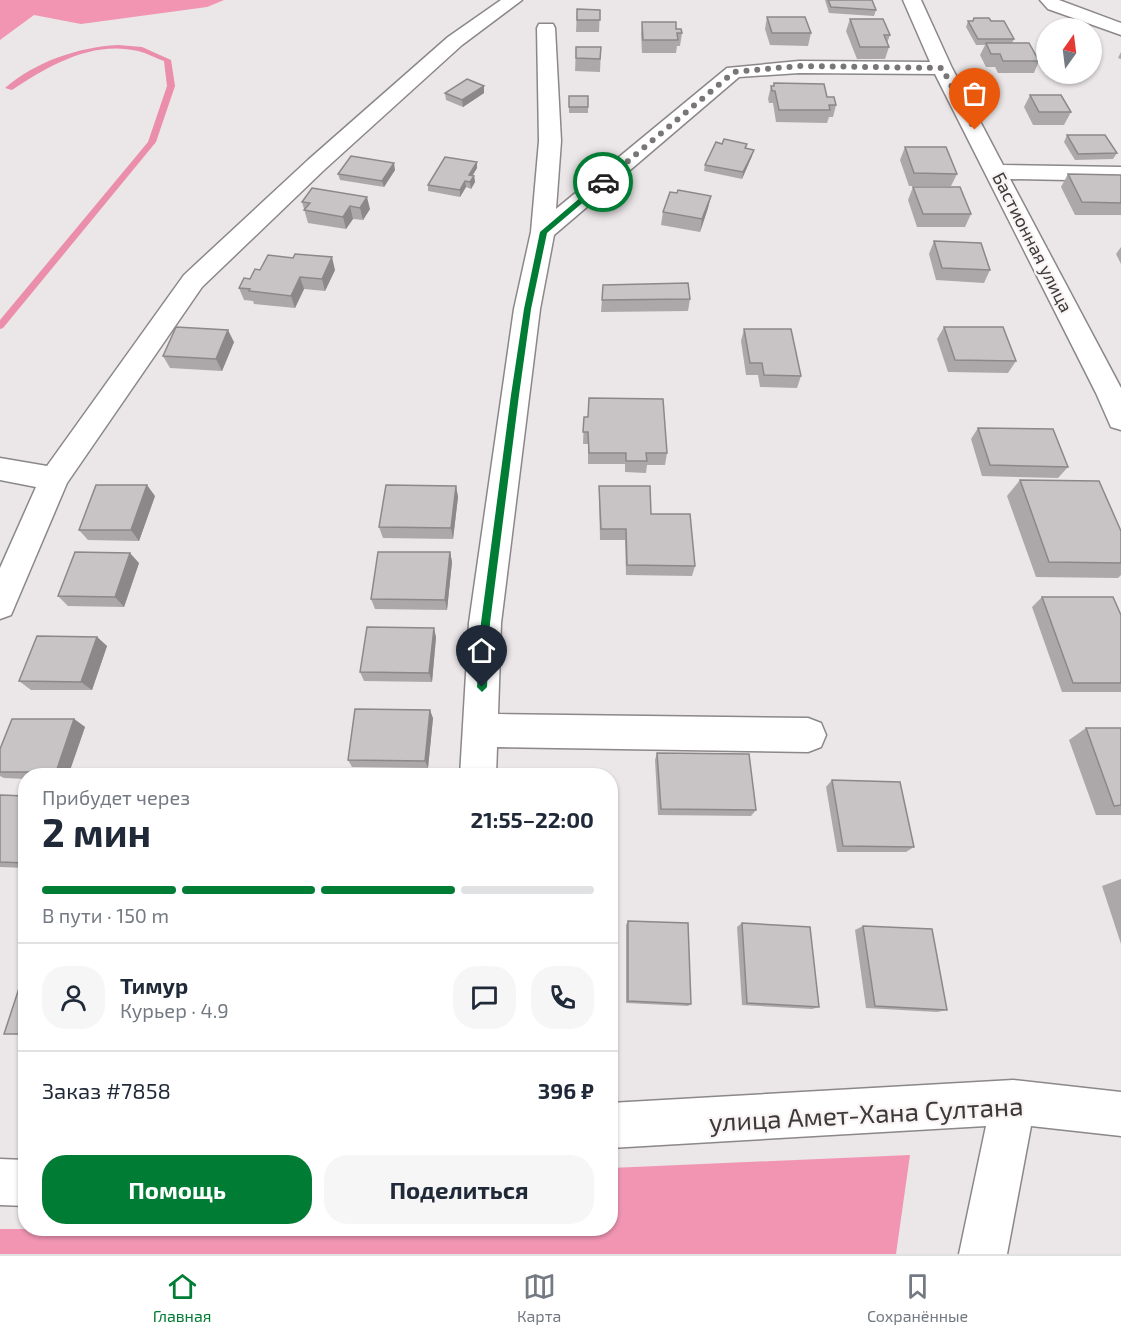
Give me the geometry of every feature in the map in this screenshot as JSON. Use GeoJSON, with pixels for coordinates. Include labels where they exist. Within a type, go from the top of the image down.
{"type":"FeatureCollection","features":[{"type":"Feature","properties":{"kind":"street"},"geometry":{"type":"LineString","coordinates":[[0,605],[54,478],[193,281],[316,165],[455,41],[513,0]]}},
{"type":"Feature","properties":{"kind":"street","name":"Бастионная улица"},"geometry":{"type":"LineString","coordinates":[[912,0],[942,68],[1116,393],[1121,420]]}},
{"type":"Feature","properties":{"kind":"street"},"geometry":{"type":"LineString","coordinates":[[1049,0],[1054,5],[1121,29]]}},
{"type":"Feature","properties":{"kind":"street"},"geometry":{"type":"LineString","coordinates":[[478,768],[485,623],[527,309],[543,232],[550,141],[546,28]]}},
{"type":"Feature","properties":{"kind":"street"},"geometry":{"type":"LineString","coordinates":[[543,232],[734,72],[799,66],[942,68]]}},
{"type":"Feature","properties":{"kind":"street"},"geometry":{"type":"LineString","coordinates":[[996,172],[1121,174]]}},
{"type":"Feature","properties":{"kind":"street"},"geometry":{"type":"LineString","coordinates":[[0,469],[54,478]]}},
{"type":"Feature","properties":{"kind":"street"},"geometry":{"type":"LineString","coordinates":[[480,730],[808,735]]}},
{"type":"Feature","properties":{"kind":"street"},"geometry":{"type":"LineString","coordinates":[[983,1254],[1012,1102]]}},
{"type":"Feature","properties":{"kind":"street","name":"улица Амет-Хана Султана"},"geometry":{"type":"LineString","coordinates":[[618,1126],[1012,1102],[1121,1114]]}},
{"type":"Feature","properties":{"kind":"street"},"geometry":{"type":"LineString","coordinates":[[0,1182],[18,1183]]}},
{"type":"Feature","properties":{"kind":"shaded area"},"geometry":{"type":"Polygon","coordinates":[[[0,0],[224,0],[207,7],[81,24],[34,15],[0,40],[0,0]]]}},
{"type":"Feature","properties":{"kind":"shaded area"},"geometry":{"type":"Polygon","coordinates":[[[910,1155],[896,1254],[0,1254],[0,1229],[18,1229],[18,1236],[618,1236],[618,1168],[910,1155]]]}},
{"type":"Feature","properties":{"kind":"building"},"geometry":{"type":"Polygon","coordinates":[[[828,0],[872,0],[876,10],[831,7],[828,0]]]}},
{"type":"Feature","properties":{"kind":"building"},"geometry":{"type":"Polygon","coordinates":[[[577,9],[600,10],[600,20],[577,20],[577,9]]]}},
{"type":"Feature","properties":{"kind":"building"},"geometry":{"type":"Polygon","coordinates":[[[767,17],[805,17],[811,33],[772,33],[767,17]]]}},
{"type":"Feature","properties":{"kind":"building"},"geometry":{"type":"Polygon","coordinates":[[[974,18],[1004,21],[1014,39],[978,39],[968,21],[973,21],[974,18]]]}},
{"type":"Feature","properties":{"kind":"building"},"geometry":{"type":"Polygon","coordinates":[[[850,19],[883,19],[890,35],[884,35],[889,47],[860,47],[850,19]]]}},
{"type":"Feature","properties":{"kind":"building"},"geometry":{"type":"Polygon","coordinates":[[[642,22],[676,22],[676,29],[681,29],[682,33],[677,33],[678,40],[643,40],[642,22]]]}},
{"type":"Feature","properties":{"kind":"building"},"geometry":{"type":"Polygon","coordinates":[[[986,43],[1029,43],[1036,56],[1036,61],[1003,61],[1000,54],[991,54],[986,43]]]}},
{"type":"Feature","properties":{"kind":"building"},"geometry":{"type":"Polygon","coordinates":[[[576,47],[601,47],[600,59],[576,58],[576,47]]]}},
{"type":"Feature","properties":{"kind":"building"},"geometry":{"type":"Polygon","coordinates":[[[467,79],[484,86],[462,100],[445,93],[467,79]]]}},
{"type":"Feature","properties":{"kind":"building"},"geometry":{"type":"Polygon","coordinates":[[[774,83],[824,84],[827,97],[834,97],[836,105],[829,105],[830,110],[779,110],[775,91],[772,91],[771,86],[774,86],[774,83]]]}},
{"type":"Feature","properties":{"kind":"building"},"geometry":{"type":"Polygon","coordinates":[[[1030,95],[1061,95],[1071,112],[1039,112],[1030,95]]]}},
{"type":"Feature","properties":{"kind":"building"},"geometry":{"type":"Polygon","coordinates":[[[569,96],[588,96],[588,107],[569,107],[569,96]]]}},
{"type":"Feature","properties":{"kind":"building"},"geometry":{"type":"Polygon","coordinates":[[[1067,135],[1105,135],[1117,153],[1078,154],[1067,135]]]}},
{"type":"Feature","properties":{"kind":"building"},"geometry":{"type":"Polygon","coordinates":[[[724,139],[747,144],[745,148],[754,150],[743,172],[705,165],[716,142],[722,144],[724,139]]]}},
{"type":"Feature","properties":{"kind":"building"},"geometry":{"type":"Polygon","coordinates":[[[905,147],[946,147],[957,174],[914,173],[905,147]]]}},
{"type":"Feature","properties":{"kind":"building"},"geometry":{"type":"Polygon","coordinates":[[[351,156],[394,163],[382,181],[338,174],[351,156]]]}},
{"type":"Feature","properties":{"kind":"building"},"geometry":{"type":"Polygon","coordinates":[[[445,157],[477,162],[469,175],[474,176],[470,182],[465,181],[460,190],[428,185],[445,157]]]}},
{"type":"Feature","properties":{"kind":"building"},"geometry":{"type":"Polygon","coordinates":[[[1068,174],[1121,175],[1121,203],[1082,202],[1068,174]]]}},
{"type":"Feature","properties":{"kind":"building"},"geometry":{"type":"Polygon","coordinates":[[[913,187],[960,187],[971,214],[923,214],[913,187]]]}},
{"type":"Feature","properties":{"kind":"building"},"geometry":{"type":"Polygon","coordinates":[[[312,188],[367,197],[360,208],[350,206],[343,217],[304,210],[310,203],[302,202],[312,188]]]}},
{"type":"Feature","properties":{"kind":"building"},"geometry":{"type":"Polygon","coordinates":[[[678,190],[711,196],[702,219],[663,212],[670,192],[677,193],[678,190]]]}},
{"type":"Feature","properties":{"kind":"building"},"geometry":{"type":"Polygon","coordinates":[[[934,241],[981,243],[990,270],[942,268],[934,241]]]}},
{"type":"Feature","properties":{"kind":"building"},"geometry":{"type":"Polygon","coordinates":[[[295,254],[332,257],[322,279],[300,277],[291,296],[239,288],[244,278],[250,279],[255,269],[260,270],[268,255],[293,258],[295,254]]]}},
{"type":"Feature","properties":{"kind":"building"},"geometry":{"type":"Polygon","coordinates":[[[688,283],[690,299],[602,300],[603,285],[688,283]]]}},
{"type":"Feature","properties":{"kind":"building"},"geometry":{"type":"Polygon","coordinates":[[[176,327],[228,330],[216,359],[163,356],[176,327]]]}},
{"type":"Feature","properties":{"kind":"building"},"geometry":{"type":"Polygon","coordinates":[[[944,327],[1003,327],[1016,361],[955,360],[944,327]]]}},
{"type":"Feature","properties":{"kind":"building"},"geometry":{"type":"Polygon","coordinates":[[[744,329],[791,329],[801,376],[764,375],[762,363],[750,363],[744,329]]]}},
{"type":"Feature","properties":{"kind":"building"},"geometry":{"type":"Polygon","coordinates":[[[589,398],[663,399],[667,453],[646,453],[647,461],[626,461],[626,453],[589,453],[588,432],[583,432],[584,417],[588,417],[589,398]]]}},
{"type":"Feature","properties":{"kind":"building"},"geometry":{"type":"Polygon","coordinates":[[[978,428],[1053,429],[1068,467],[990,465],[978,428]]]}},
{"type":"Feature","properties":{"kind":"building"},"geometry":{"type":"Polygon","coordinates":[[[1020,480],[1099,481],[1121,531],[1121,563],[1049,562],[1020,480]]]}},
{"type":"Feature","properties":{"kind":"building"},"geometry":{"type":"Polygon","coordinates":[[[96,485],[147,485],[131,530],[79,530],[96,485]]]}},
{"type":"Feature","properties":{"kind":"building"},"geometry":{"type":"Polygon","coordinates":[[[386,485],[456,486],[451,528],[379,527],[386,485]]]}},
{"type":"Feature","properties":{"kind":"building"},"geometry":{"type":"Polygon","coordinates":[[[599,486],[650,486],[651,514],[690,514],[695,566],[627,565],[626,529],[601,529],[599,486]]]}},
{"type":"Feature","properties":{"kind":"building"},"geometry":{"type":"Polygon","coordinates":[[[75,552],[130,553],[115,597],[58,596],[75,552]]]}},
{"type":"Feature","properties":{"kind":"building"},"geometry":{"type":"Polygon","coordinates":[[[378,552],[450,552],[445,600],[371,599],[378,552]]]}},
{"type":"Feature","properties":{"kind":"building"},"geometry":{"type":"Polygon","coordinates":[[[1042,597],[1113,597],[1121,615],[1121,683],[1073,683],[1042,597]]]}},
{"type":"Feature","properties":{"kind":"building"},"geometry":{"type":"Polygon","coordinates":[[[367,627],[434,628],[429,673],[360,672],[367,627]]]}},
{"type":"Feature","properties":{"kind":"building"},"geometry":{"type":"Polygon","coordinates":[[[37,636],[97,637],[81,682],[19,681],[37,636]]]}},
{"type":"Feature","properties":{"kind":"building"},"geometry":{"type":"Polygon","coordinates":[[[355,709],[430,710],[425,761],[348,760],[355,709]]]}},
{"type":"Feature","properties":{"kind":"building"},"geometry":{"type":"Polygon","coordinates":[[[12,719],[74,719],[57,768],[18,768],[18,772],[0,772],[0,749],[12,719]]]}},
{"type":"Feature","properties":{"kind":"building"},"geometry":{"type":"Polygon","coordinates":[[[1086,728],[1121,728],[1121,805],[1114,806],[1086,728]]]}},
{"type":"Feature","properties":{"kind":"building"},"geometry":{"type":"Polygon","coordinates":[[[657,753],[749,754],[756,810],[661,809],[657,753]]]}},
{"type":"Feature","properties":{"kind":"building"},"geometry":{"type":"Polygon","coordinates":[[[832,780],[900,782],[914,847],[843,846],[832,780]]]}},
{"type":"Feature","properties":{"kind":"building"},"geometry":{"type":"Polygon","coordinates":[[[0,795],[18,796],[18,863],[0,862],[0,795]]]}},
{"type":"Feature","properties":{"kind":"building"},"geometry":{"type":"Polygon","coordinates":[[[628,921],[688,923],[691,1004],[628,1001],[628,921]]]}},
{"type":"Feature","properties":{"kind":"building"},"geometry":{"type":"Polygon","coordinates":[[[742,923],[810,927],[819,1007],[747,1003],[742,923]]]}},
{"type":"Feature","properties":{"kind":"building"},"geometry":{"type":"Polygon","coordinates":[[[863,926],[932,929],[947,1010],[875,1006],[863,926]]]}},
{"type":"Feature","properties":{"kind":"building"},"geometry":{"type":"Polygon","coordinates":[[[18,991],[18,1034],[4,1034],[18,991]]]}},
{"type":"Feature","properties":{"kind":"waterway"},"geometry":{"type":"LineString","coordinates":[[0,326],[152,142],[171,86],[167,60],[140,49],[118,47],[100,48],[69,56],[9,88]]}},
{"type":"Feature","properties":{"kind":"way so far"},"geometry":{"type":"LineString","coordinates":[[603,182],[734,72],[799,66],[942,68],[975,130]]}},
{"type":"Feature","properties":{"kind":"route"},"geometry":{"type":"LineString","coordinates":[[482,687],[485,623],[515,395],[527,309],[543,232],[603,182]]}}]}
